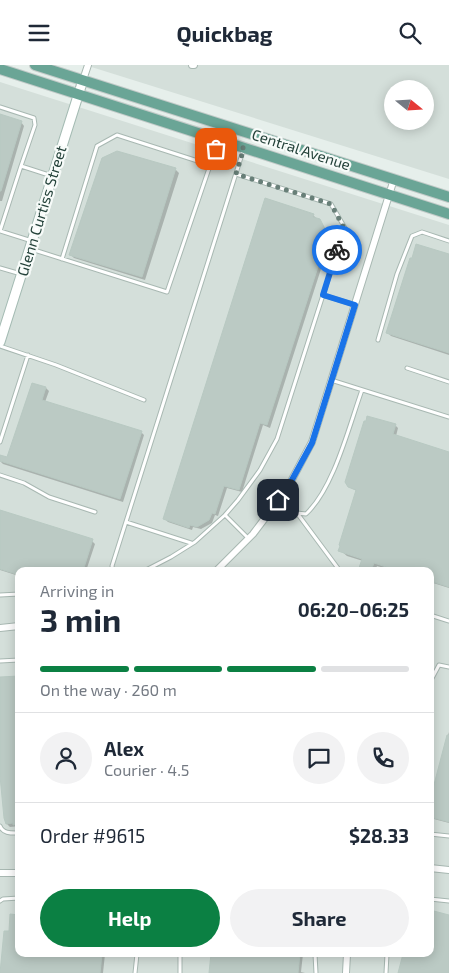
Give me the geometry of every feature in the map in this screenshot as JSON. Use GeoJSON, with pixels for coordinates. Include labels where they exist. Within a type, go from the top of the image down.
{"type":"FeatureCollection","features":[{"type":"Feature","properties":{"kind":"main road","name":"Central Avenue"},"geometry":{"type":"LineString","coordinates":[[35,65],[449,197]]}},
{"type":"Feature","properties":{"kind":"main road","name":"Central Avenue"},"geometry":{"type":"LineString","coordinates":[[0,69],[449,214]]}},
{"type":"Feature","properties":{"kind":"main road"},"geometry":{"type":"LineString","coordinates":[[244,148],[249,133]]}},
{"type":"Feature","properties":{"kind":"street"},"geometry":{"type":"LineString","coordinates":[[83,80],[88,65]]}},
{"type":"Feature","properties":{"kind":"street","name":"Glenn Curtiss Street"},"geometry":{"type":"LineString","coordinates":[[0,342],[83,80]]}},
{"type":"Feature","properties":{"kind":"street"},"geometry":{"type":"LineString","coordinates":[[220,567],[248,538],[287,489],[312,443],[394,179]]}},
{"type":"Feature","properties":{"kind":"street"},"geometry":{"type":"LineString","coordinates":[[0,628],[15,626]]}},
{"type":"Feature","properties":{"kind":"street"},"geometry":{"type":"LineString","coordinates":[[434,868],[449,870]]}},
{"type":"Feature","properties":{"kind":"street"},"geometry":{"type":"LineString","coordinates":[[0,873],[15,873]]}},
{"type":"Feature","properties":{"kind":"street"},"geometry":{"type":"LineString","coordinates":[[346,973],[347,957]]}},
{"type":"Feature","properties":{"kind":"lane"},"geometry":{"type":"LineString","coordinates":[[0,107],[34,118],[35,125],[0,231],[62,259],[167,293],[219,139]]}},
{"type":"Feature","properties":{"kind":"lane"},"geometry":{"type":"LineString","coordinates":[[62,259],[97,146],[117,135],[210,165]]}},
{"type":"Feature","properties":{"kind":"lane"},"geometry":{"type":"LineString","coordinates":[[112,567],[244,148]]}},
{"type":"Feature","properties":{"kind":"lane"},"geometry":{"type":"LineString","coordinates":[[21,166],[53,176]]}},
{"type":"Feature","properties":{"kind":"lane"},"geometry":{"type":"LineString","coordinates":[[152,567],[192,544],[225,515],[260,470],[277,439],[344,228],[331,204],[236,174]]}},
{"type":"Feature","properties":{"kind":"lane"},"geometry":{"type":"LineString","coordinates":[[378,340],[397,274],[412,236],[422,232],[449,241]]}},
{"type":"Feature","properties":{"kind":"lane"},"geometry":{"type":"LineString","coordinates":[[0,268],[22,274]]}},
{"type":"Feature","properties":{"kind":"lane"},"geometry":{"type":"LineString","coordinates":[[323,295],[355,305]]}},
{"type":"Feature","properties":{"kind":"lane"},"geometry":{"type":"LineString","coordinates":[[0,347],[28,355],[144,400]]}},
{"type":"Feature","properties":{"kind":"lane"},"geometry":{"type":"LineString","coordinates":[[0,442],[28,355]]}},
{"type":"Feature","properties":{"kind":"lane"},"geometry":{"type":"LineString","coordinates":[[407,368],[449,382]]}},
{"type":"Feature","properties":{"kind":"lane"},"geometry":{"type":"LineString","coordinates":[[331,381],[449,417]]}},
{"type":"Feature","properties":{"kind":"lane"},"geometry":{"type":"LineString","coordinates":[[297,513],[306,514],[313,508],[322,494],[333,471],[362,390]]}},
{"type":"Feature","properties":{"kind":"lane"},"geometry":{"type":"LineString","coordinates":[[0,475],[24,483],[50,497],[95,512]]}},
{"type":"Feature","properties":{"kind":"lane"},"geometry":{"type":"LineString","coordinates":[[278,500],[297,513],[337,567]]}},
{"type":"Feature","properties":{"kind":"lane"},"geometry":{"type":"LineString","coordinates":[[225,515],[248,538]]}},
{"type":"Feature","properties":{"kind":"lane"},"geometry":{"type":"LineString","coordinates":[[126,522],[192,544]]}},
{"type":"Feature","properties":{"kind":"lane"},"geometry":{"type":"LineString","coordinates":[[0,595],[15,594]]}},
{"type":"Feature","properties":{"kind":"lane"},"geometry":{"type":"LineString","coordinates":[[434,616],[449,621]]}},
{"type":"Feature","properties":{"kind":"lane"},"geometry":{"type":"LineString","coordinates":[[0,661],[15,660]]}},
{"type":"Feature","properties":{"kind":"lane"},"geometry":{"type":"LineString","coordinates":[[434,674],[439,665],[449,667]]}},
{"type":"Feature","properties":{"kind":"lane"},"geometry":{"type":"LineString","coordinates":[[0,826],[1,829],[9,833],[15,833]]}},
{"type":"Feature","properties":{"kind":"lane"},"geometry":{"type":"LineString","coordinates":[[434,834],[449,836]]}},
{"type":"Feature","properties":{"kind":"lane"},"geometry":{"type":"LineString","coordinates":[[0,901],[15,898]]}},
{"type":"Feature","properties":{"kind":"lane"},"geometry":{"type":"LineString","coordinates":[[434,899],[449,901]]}},
{"type":"Feature","properties":{"kind":"lane"},"geometry":{"type":"LineString","coordinates":[[135,973],[137,957]]}},
{"type":"Feature","properties":{"kind":"lane"},"geometry":{"type":"LineString","coordinates":[[180,957],[180,973]]}},
{"type":"Feature","properties":{"kind":"lane"},"geometry":{"type":"LineString","coordinates":[[315,957],[316,973]]}},
{"type":"Feature","properties":{"kind":"lane"},"geometry":{"type":"LineString","coordinates":[[386,973],[387,957]]}},
{"type":"Feature","properties":{"kind":"shaded area"},"geometry":{"type":"Polygon","coordinates":[[[85,65],[449,65],[449,179],[85,65]]]}},
{"type":"Feature","properties":{"kind":"shaded area"},"geometry":{"type":"Polygon","coordinates":[[[0,82],[449,225],[449,973],[0,973],[0,82]]]}},
{"type":"Feature","properties":{"kind":"building"},"geometry":{"type":"Polygon","coordinates":[[[0,114],[22,121],[1,191],[0,191],[0,114]]]}},
{"type":"Feature","properties":{"kind":"building"},"geometry":{"type":"Polygon","coordinates":[[[117,151],[176,168],[142,277],[69,255],[102,158],[117,151]]]}},
{"type":"Feature","properties":{"kind":"building"},"geometry":{"type":"Polygon","coordinates":[[[265,198],[314,214],[313,217],[320,219],[326,231],[324,238],[327,239],[267,425],[260,423],[239,490],[224,486],[215,514],[212,513],[209,520],[197,527],[190,525],[189,528],[163,519],[265,198]]]}},
{"type":"Feature","properties":{"kind":"building"},"geometry":{"type":"Polygon","coordinates":[[[416,244],[449,254],[449,353],[386,333],[416,244]]]}},
{"type":"Feature","properties":{"kind":"building"},"geometry":{"type":"Polygon","coordinates":[[[32,383],[46,387],[42,400],[142,431],[120,499],[0,461],[0,455],[7,457],[32,383]]]}},
{"type":"Feature","properties":{"kind":"building"},"geometry":{"type":"Polygon","coordinates":[[[367,416],[396,424],[393,434],[449,452],[449,587],[434,582],[434,567],[386,567],[374,563],[372,567],[359,567],[362,559],[338,551],[356,490],[348,487],[345,482],[364,421],[366,421],[367,416]]]}},
{"type":"Feature","properties":{"kind":"building"},"geometry":{"type":"Polygon","coordinates":[[[0,510],[93,539],[84,567],[15,567],[15,574],[0,569],[0,510]]]}},
{"type":"Feature","properties":{"kind":"building"},"geometry":{"type":"Polygon","coordinates":[[[15,676],[15,825],[13,825],[13,823],[6,824],[4,818],[0,776],[0,677],[15,676]]]}},
{"type":"Feature","properties":{"kind":"building"},"geometry":{"type":"Polygon","coordinates":[[[447,735],[449,735],[449,822],[434,818],[434,785],[447,735]]]}},
{"type":"Feature","properties":{"kind":"building"},"geometry":{"type":"Polygon","coordinates":[[[434,911],[449,915],[449,973],[398,973],[402,957],[434,957],[434,911]]]}},
{"type":"Feature","properties":{"kind":"building"},"geometry":{"type":"Polygon","coordinates":[[[10,914],[15,915],[15,957],[102,957],[100,973],[0,973],[4,931],[9,931],[10,914]]]}},
{"type":"Feature","properties":{"kind":"building"},"geometry":{"type":"Polygon","coordinates":[[[211,957],[300,957],[298,973],[209,973],[211,957]]]}},
{"type":"Feature","properties":{"kind":"way so far"},"geometry":{"type":"LineString","coordinates":[[216,149],[219,139],[244,148],[236,174],[331,204],[344,228],[337,250]]}},
{"type":"Feature","properties":{"kind":"route"},"geometry":{"type":"LineString","coordinates":[[278,500],[287,489],[312,443],[355,305],[323,295],[337,250]]}}]}
